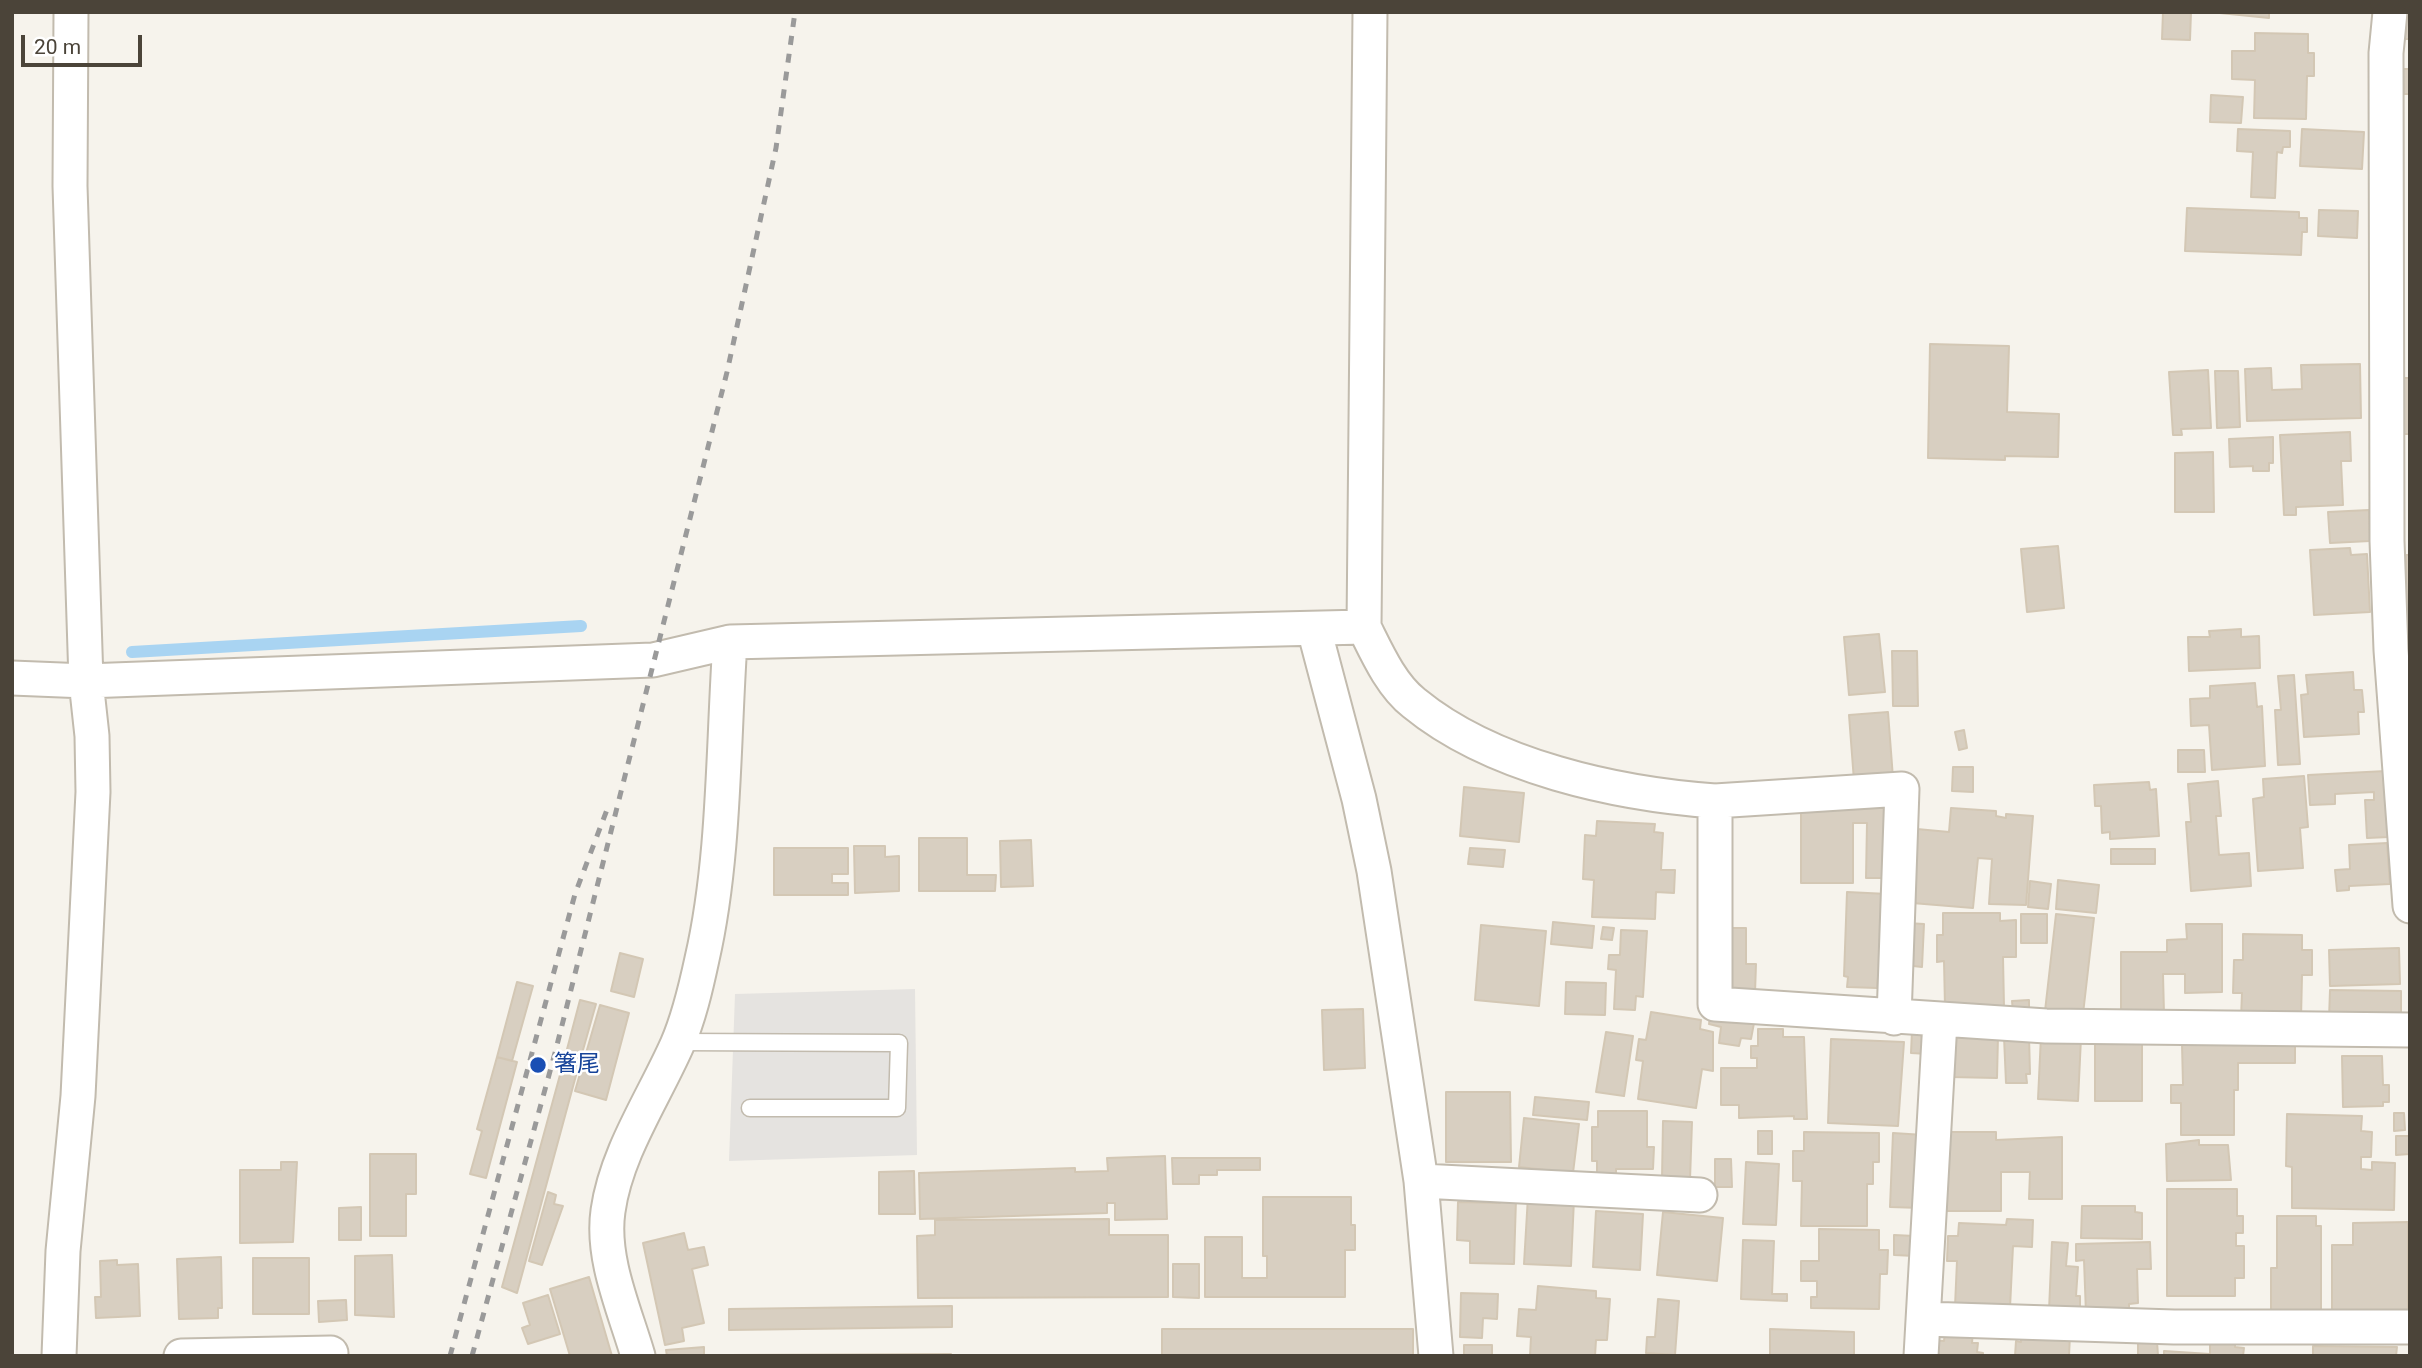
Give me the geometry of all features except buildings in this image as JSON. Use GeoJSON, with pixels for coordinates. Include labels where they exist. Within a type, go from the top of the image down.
{"type":"FeatureCollection","features":[{"type":"Feature","properties":{"kind":"street"},"geometry":{"type":"LineString","coordinates":[[60,1356],[63,1251],[78,1096],[93,792],[92,736],[86,681],[70,186],[71,12]]}},
{"type":"Feature","properties":{"kind":"street"},"geometry":{"type":"LineString","coordinates":[[1370,12],[1364,627],[1382,662],[1412,702],[1459,732],[1503,753],[1562,774],[1670,797],[1715,801],[1902,789],[1894,1018]]}},
{"type":"Feature","properties":{"kind":"street"},"geometry":{"type":"LineString","coordinates":[[2390,12],[2386,67],[2387,528],[2391,649],[2410,906]]}},
{"type":"Feature","properties":{"kind":"street"},"geometry":{"type":"LineString","coordinates":[[12,678],[86,681],[653,660],[730,642],[1364,627]]}},
{"type":"Feature","properties":{"kind":"street"},"geometry":{"type":"LineString","coordinates":[[1314,629],[1359,799],[1374,871],[1421,1181],[1436,1356]]}},
{"type":"Feature","properties":{"kind":"street"},"geometry":{"type":"LineString","coordinates":[[638,1356],[608,1247],[608,1213],[618,1170],[678,1042],[702,958],[714,895],[730,642]]}},
{"type":"Feature","properties":{"kind":"street"},"geometry":{"type":"LineString","coordinates":[[1715,801],[1715,1004],[1940,1021],[2162,1029],[2410,1030]]}},
{"type":"Feature","properties":{"kind":"street"},"geometry":{"type":"LineString","coordinates":[[1921,1356],[1940,1021]]}},
{"type":"Feature","properties":{"kind":"street"},"geometry":{"type":"LineString","coordinates":[[1421,1181],[1700,1195]]}},
{"type":"Feature","properties":{"kind":"street"},"geometry":{"type":"LineString","coordinates":[[1924,1319],[2149,1327],[2410,1326]]}},
{"type":"Feature","properties":{"kind":"street"},"geometry":{"type":"LineString","coordinates":[[181,1356],[331,1353]]}},
{"type":"Feature","properties":{"kind":"lane"},"geometry":{"type":"LineString","coordinates":[[678,1042],[899,1043],[897,1108],[750,1108]]}},
{"type":"Feature","properties":{"kind":"shaded area"},"geometry":{"type":"Polygon","coordinates":[[[915,989],[917,1155],[729,1161],[735,994],[915,989]]]}},
{"type":"Feature","properties":{"kind":"waterway"},"geometry":{"type":"LineString","coordinates":[[132,652],[581,626]]}},
{"type":"Feature","properties":{"kind":"railway"},"geometry":{"type":"LineString","coordinates":[[472,1356],[555,1053],[727,372],[776,148],[795,12]]}},
{"type":"Feature","properties":{"kind":"railway"},"geometry":{"type":"LineString","coordinates":[[450,1356],[575,894],[608,807]]}},
{"type":"Feature","properties":{"kind":"place","name":"箸尾"},"geometry":{"type":"Point","coordinates":[538,1065]}}]}
